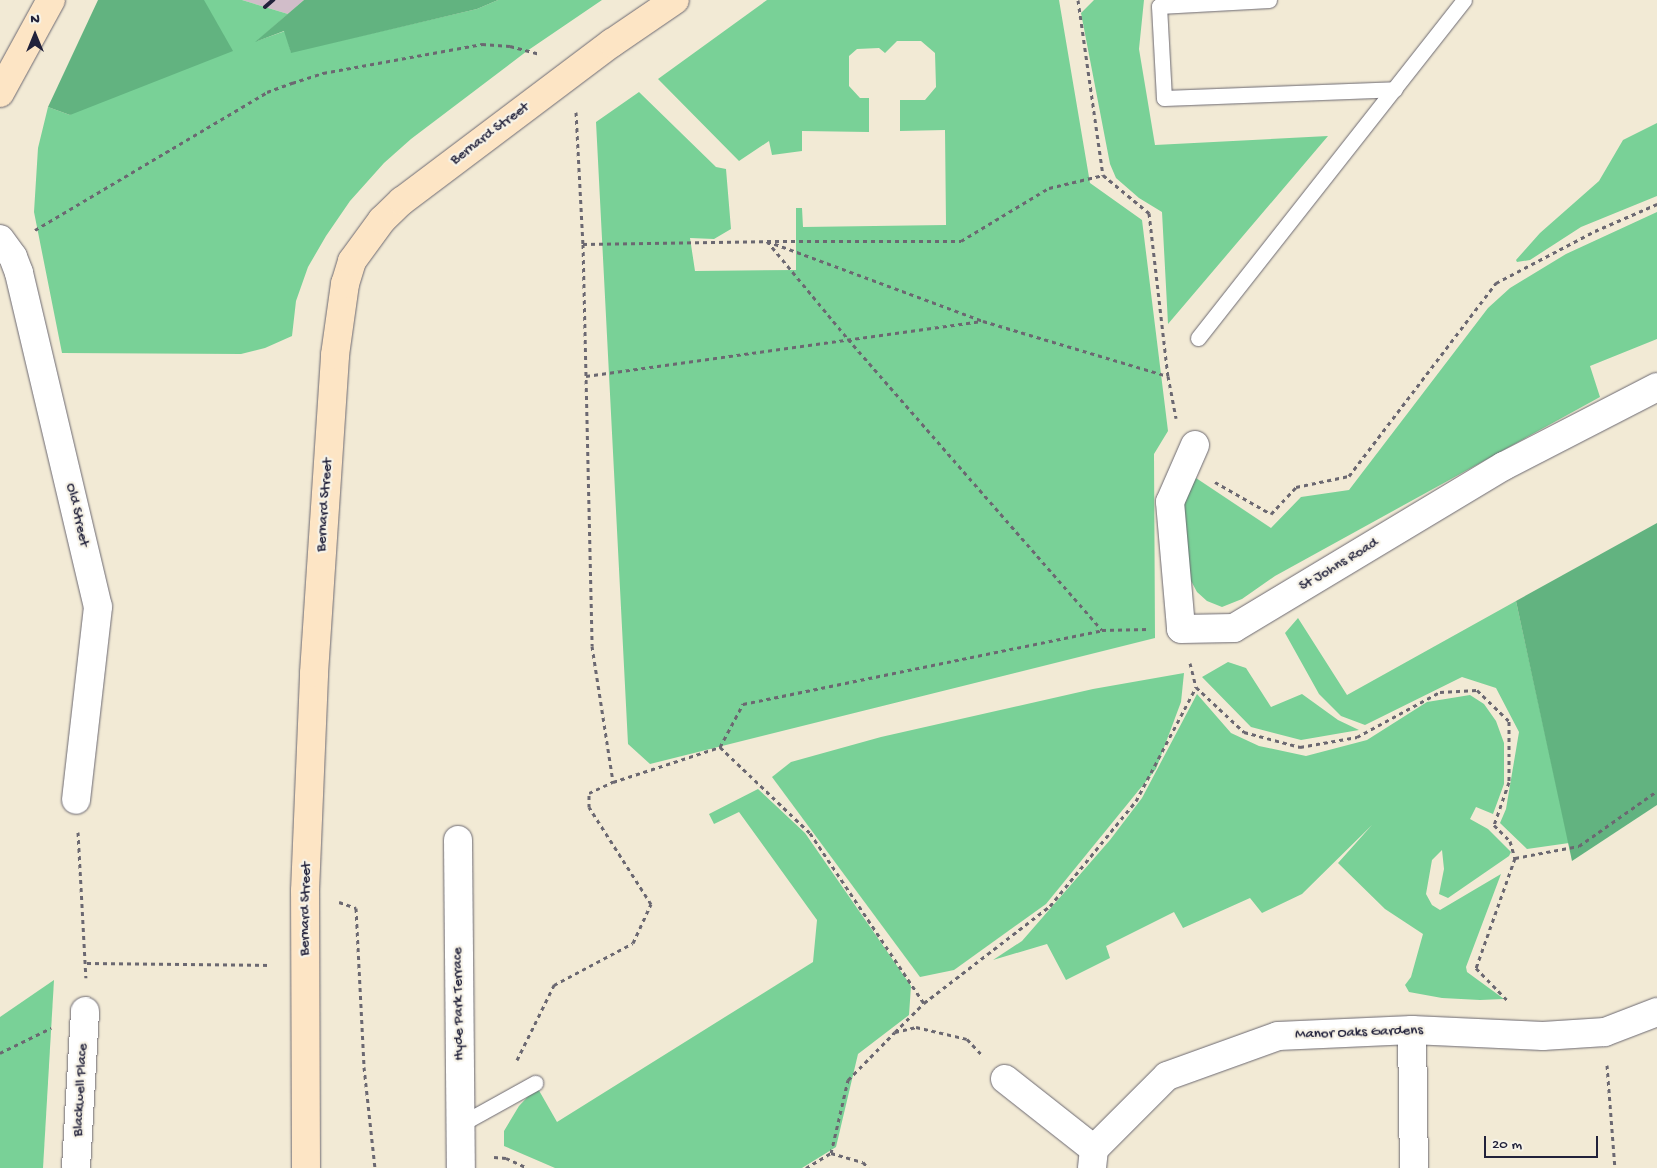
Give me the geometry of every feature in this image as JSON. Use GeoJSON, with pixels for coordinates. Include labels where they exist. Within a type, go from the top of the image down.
{"type":"FeatureCollection","features":[{"type":"Feature","properties":{"kind":"main road"},"geometry":{"type":"LineString","coordinates":[[0,93],[51,0]]}},
{"type":"Feature","properties":{"kind":"main road","name":"Bernard Street"},"geometry":{"type":"LineString","coordinates":[[306,1168],[305,891],[314,673],[335,365],[345,284],[352,261],[382,220],[402,201],[574,72],[675,0]]}},
{"type":"Feature","properties":{"kind":"street","name":"Old Street"},"geometry":{"type":"LineString","coordinates":[[3,243],[19,273],[98,607],[76,800]]}},
{"type":"Feature","properties":{"kind":"street","name":"St Johns Road"},"geometry":{"type":"LineString","coordinates":[[1181,629],[1234,628],[1504,466],[1657,387]]}},
{"type":"Feature","properties":{"kind":"street"},"geometry":{"type":"LineString","coordinates":[[1181,629],[1170,502],[1190,455]]}},
{"type":"Feature","properties":{"kind":"street","name":"Hyde Park Terrace"},"geometry":{"type":"LineString","coordinates":[[458,840],[461,1168]]}},
{"type":"Feature","properties":{"kind":"street","name":"Blackwell Place"},"geometry":{"type":"LineString","coordinates":[[76,1168],[85,1012]]}},
{"type":"Feature","properties":{"kind":"street","name":"Manor Oaks Gardens"},"geometry":{"type":"LineString","coordinates":[[1005,1079],[1093,1158],[1167,1076],[1278,1036],[1412,1030],[1543,1036],[1605,1032],[1657,1012]]}},
{"type":"Feature","properties":{"kind":"street"},"geometry":{"type":"LineString","coordinates":[[1412,1030],[1414,1168]]}},
{"type":"Feature","properties":{"kind":"lane"},"geometry":{"type":"LineString","coordinates":[[1269,0],[1159,6],[1164,98],[1394,89]]}},
{"type":"Feature","properties":{"kind":"lane"},"geometry":{"type":"LineString","coordinates":[[1198,338],[1464,0]]}},
{"type":"Feature","properties":{"kind":"lane"},"geometry":{"type":"LineString","coordinates":[[461,1124],[535,1083]]}},
{"type":"Feature","properties":{"kind":"path"},"geometry":{"type":"LineString","coordinates":[[1078,0],[1102,175],[1149,213],[1168,376],[1190,455],[1271,514],[1296,487],[1349,476],[1496,283],[1595,230],[1657,204]]}},
{"type":"Feature","properties":{"kind":"path"},"geometry":{"type":"LineString","coordinates":[[3,243],[267,92],[292,83],[323,74],[482,44],[510,46],[542,54]]}},
{"type":"Feature","properties":{"kind":"path"},"geometry":{"type":"LineString","coordinates":[[574,72],[583,244],[592,646],[613,782]]}},
{"type":"Feature","properties":{"kind":"path"},"geometry":{"type":"LineString","coordinates":[[583,244],[767,241],[961,241],[1049,188],[1102,175]]}},
{"type":"Feature","properties":{"kind":"path"},"geometry":{"type":"LineString","coordinates":[[767,241],[983,321],[1168,376]]}},
{"type":"Feature","properties":{"kind":"path"},"geometry":{"type":"LineString","coordinates":[[767,241],[848,340],[1102,630]]}},
{"type":"Feature","properties":{"kind":"path"},"geometry":{"type":"LineString","coordinates":[[586,376],[983,321]]}},
{"type":"Feature","properties":{"kind":"path"},"geometry":{"type":"LineString","coordinates":[[515,1062],[554,985],[633,943],[651,904],[589,807],[589,793],[613,782],[720,747],[743,704],[1102,630],[1181,629],[1196,686],[1244,732],[1300,747],[1357,737],[1440,692],[1477,690],[1509,721],[1509,782],[1494,825],[1510,841],[1515,858],[1476,968],[1543,1036]]}},
{"type":"Feature","properties":{"kind":"path"},"geometry":{"type":"LineString","coordinates":[[806,1168],[831,1153],[848,1080],[924,1003],[1050,906],[1136,800],[1196,686]]}},
{"type":"Feature","properties":{"kind":"path"},"geometry":{"type":"LineString","coordinates":[[720,747],[810,834],[924,1003]]}},
{"type":"Feature","properties":{"kind":"path"},"geometry":{"type":"LineString","coordinates":[[1515,858],[1579,846],[1657,791]]}},
{"type":"Feature","properties":{"kind":"path"},"geometry":{"type":"LineString","coordinates":[[0,1053],[85,1012],[87,963],[76,800]]}},
{"type":"Feature","properties":{"kind":"path"},"geometry":{"type":"LineString","coordinates":[[305,891],[356,908],[364,1067],[375,1168]]}},
{"type":"Feature","properties":{"kind":"path"},"geometry":{"type":"LineString","coordinates":[[87,963],[305,965]]}},
{"type":"Feature","properties":{"kind":"path"},"geometry":{"type":"LineString","coordinates":[[895,1032],[916,1027],[967,1039],[1005,1079]]}},
{"type":"Feature","properties":{"kind":"path"},"geometry":{"type":"LineString","coordinates":[[1605,1032],[1615,1168]]}},
{"type":"Feature","properties":{"kind":"path"},"geometry":{"type":"LineString","coordinates":[[831,1153],[863,1162],[868,1168]]}},
{"type":"Feature","properties":{"kind":"path"},"geometry":{"type":"LineString","coordinates":[[506,1158],[527,1168]]}},
{"type":"Feature","properties":{"kind":"shaded area"},"geometry":{"type":"Polygon","coordinates":[[[242,0],[304,0],[288,14],[242,0]]]}},
{"type":"Feature","properties":{"kind":"green space"},"geometry":{"type":"Polygon","coordinates":[[[98,0],[204,0],[233,51],[70,115],[48,107],[98,0]]]}},
{"type":"Feature","properties":{"kind":"green space"},"geometry":{"type":"Polygon","coordinates":[[[194,0],[242,0],[288,14],[257,41],[285,31],[291,52],[477,9],[498,0],[602,0],[527,51],[411,139],[384,163],[350,201],[308,267],[296,301],[292,336],[265,348],[241,354],[62,353],[34,212],[38,148],[48,107],[70,115],[194,0]]]}},
{"type":"Feature","properties":{"kind":"green space"},"geometry":{"type":"Polygon","coordinates":[[[304,0],[498,0],[477,9],[291,53],[284,31],[255,42],[304,0]]]}},
{"type":"Feature","properties":{"kind":"green space"},"geometry":{"type":"Polygon","coordinates":[[[767,0],[1059,0],[1090,183],[1142,220],[1168,431],[1154,454],[1155,638],[650,764],[628,744],[596,122],[639,92],[716,167],[726,169],[731,229],[714,239],[690,238],[695,271],[796,270],[796,208],[802,208],[803,227],[946,225],[945,130],[900,131],[900,100],[925,100],[936,87],[935,53],[921,41],[897,41],[885,53],[879,48],[857,49],[849,56],[849,86],[860,98],[869,98],[869,132],[802,131],[802,151],[772,155],[769,141],[739,161],[658,79],[767,0]]]}},
{"type":"Feature","properties":{"kind":"green space"},"geometry":{"type":"Polygon","coordinates":[[[1094,0],[1144,0],[1139,49],[1155,145],[1328,136],[1168,324],[1162,212],[1139,198],[1116,178],[1110,164],[1081,13],[1094,0]]]}},
{"type":"Feature","properties":{"kind":"green space"},"geometry":{"type":"Polygon","coordinates":[[[1657,123],[1657,196],[1581,227],[1530,260],[1517,262],[1516,260],[1540,233],[1599,181],[1623,140],[1657,123]]]}},
{"type":"Feature","properties":{"kind":"green space"},"geometry":{"type":"Polygon","coordinates":[[[1657,212],[1657,339],[1590,366],[1600,397],[1275,576],[1242,599],[1222,607],[1207,601],[1197,592],[1189,577],[1181,483],[1193,476],[1271,528],[1301,497],[1349,490],[1488,308],[1510,288],[1566,254],[1657,212]]]}},
{"type":"Feature","properties":{"kind":"green space"},"geometry":{"type":"Polygon","coordinates":[[[1657,523],[1657,805],[1572,861],[1516,601],[1657,523]]]}},
{"type":"Feature","properties":{"kind":"green space"},"geometry":{"type":"Polygon","coordinates":[[[1516,601],[1569,843],[1527,849],[1500,823],[1506,809],[1519,732],[1496,688],[1462,677],[1365,725],[1341,716],[1319,694],[1285,633],[1298,618],[1347,695],[1516,601]]]}},
{"type":"Feature","properties":{"kind":"green space"},"geometry":{"type":"Polygon","coordinates":[[[1228,662],[1246,668],[1271,707],[1302,694],[1338,720],[1359,730],[1301,740],[1251,727],[1202,677],[1228,662]]]}},
{"type":"Feature","properties":{"kind":"green space"},"geometry":{"type":"Polygon","coordinates":[[[1184,673],[1181,702],[1156,769],[1046,904],[954,970],[920,977],[772,777],[791,762],[881,737],[1093,689],[1184,673]]]}},
{"type":"Feature","properties":{"kind":"green space"},"geometry":{"type":"Polygon","coordinates":[[[1197,694],[1231,733],[1259,746],[1306,756],[1367,740],[1427,702],[1470,695],[1484,704],[1496,721],[1504,743],[1504,784],[1493,814],[1476,807],[1470,819],[1488,829],[1511,852],[1509,856],[1448,898],[1439,894],[1444,869],[1442,850],[1432,860],[1426,894],[1432,905],[1440,910],[1501,874],[1466,967],[1467,972],[1504,999],[1442,998],[1409,992],[1405,985],[1411,977],[1423,934],[1385,909],[1338,863],[1372,825],[1302,894],[1262,913],[1250,898],[1183,928],[1174,912],[1106,946],[1110,958],[1066,980],[1047,944],[993,960],[1022,941],[1110,840],[1142,798],[1197,694]]]}},
{"type":"Feature","properties":{"kind":"green space"},"geometry":{"type":"Polygon","coordinates":[[[758,789],[805,833],[911,986],[909,1015],[858,1054],[836,1147],[802,1168],[555,1168],[504,1146],[504,1131],[519,1106],[537,1087],[557,1122],[813,962],[817,920],[739,812],[714,824],[709,814],[758,789]]]}},
{"type":"Feature","properties":{"kind":"green space"},"geometry":{"type":"Polygon","coordinates":[[[54,980],[43,1168],[0,1168],[0,1017],[54,980]]]}},
{"type":"Feature","properties":{"kind":"railway"},"geometry":{"type":"LineString","coordinates":[[265,7],[273,0]]}}]}
